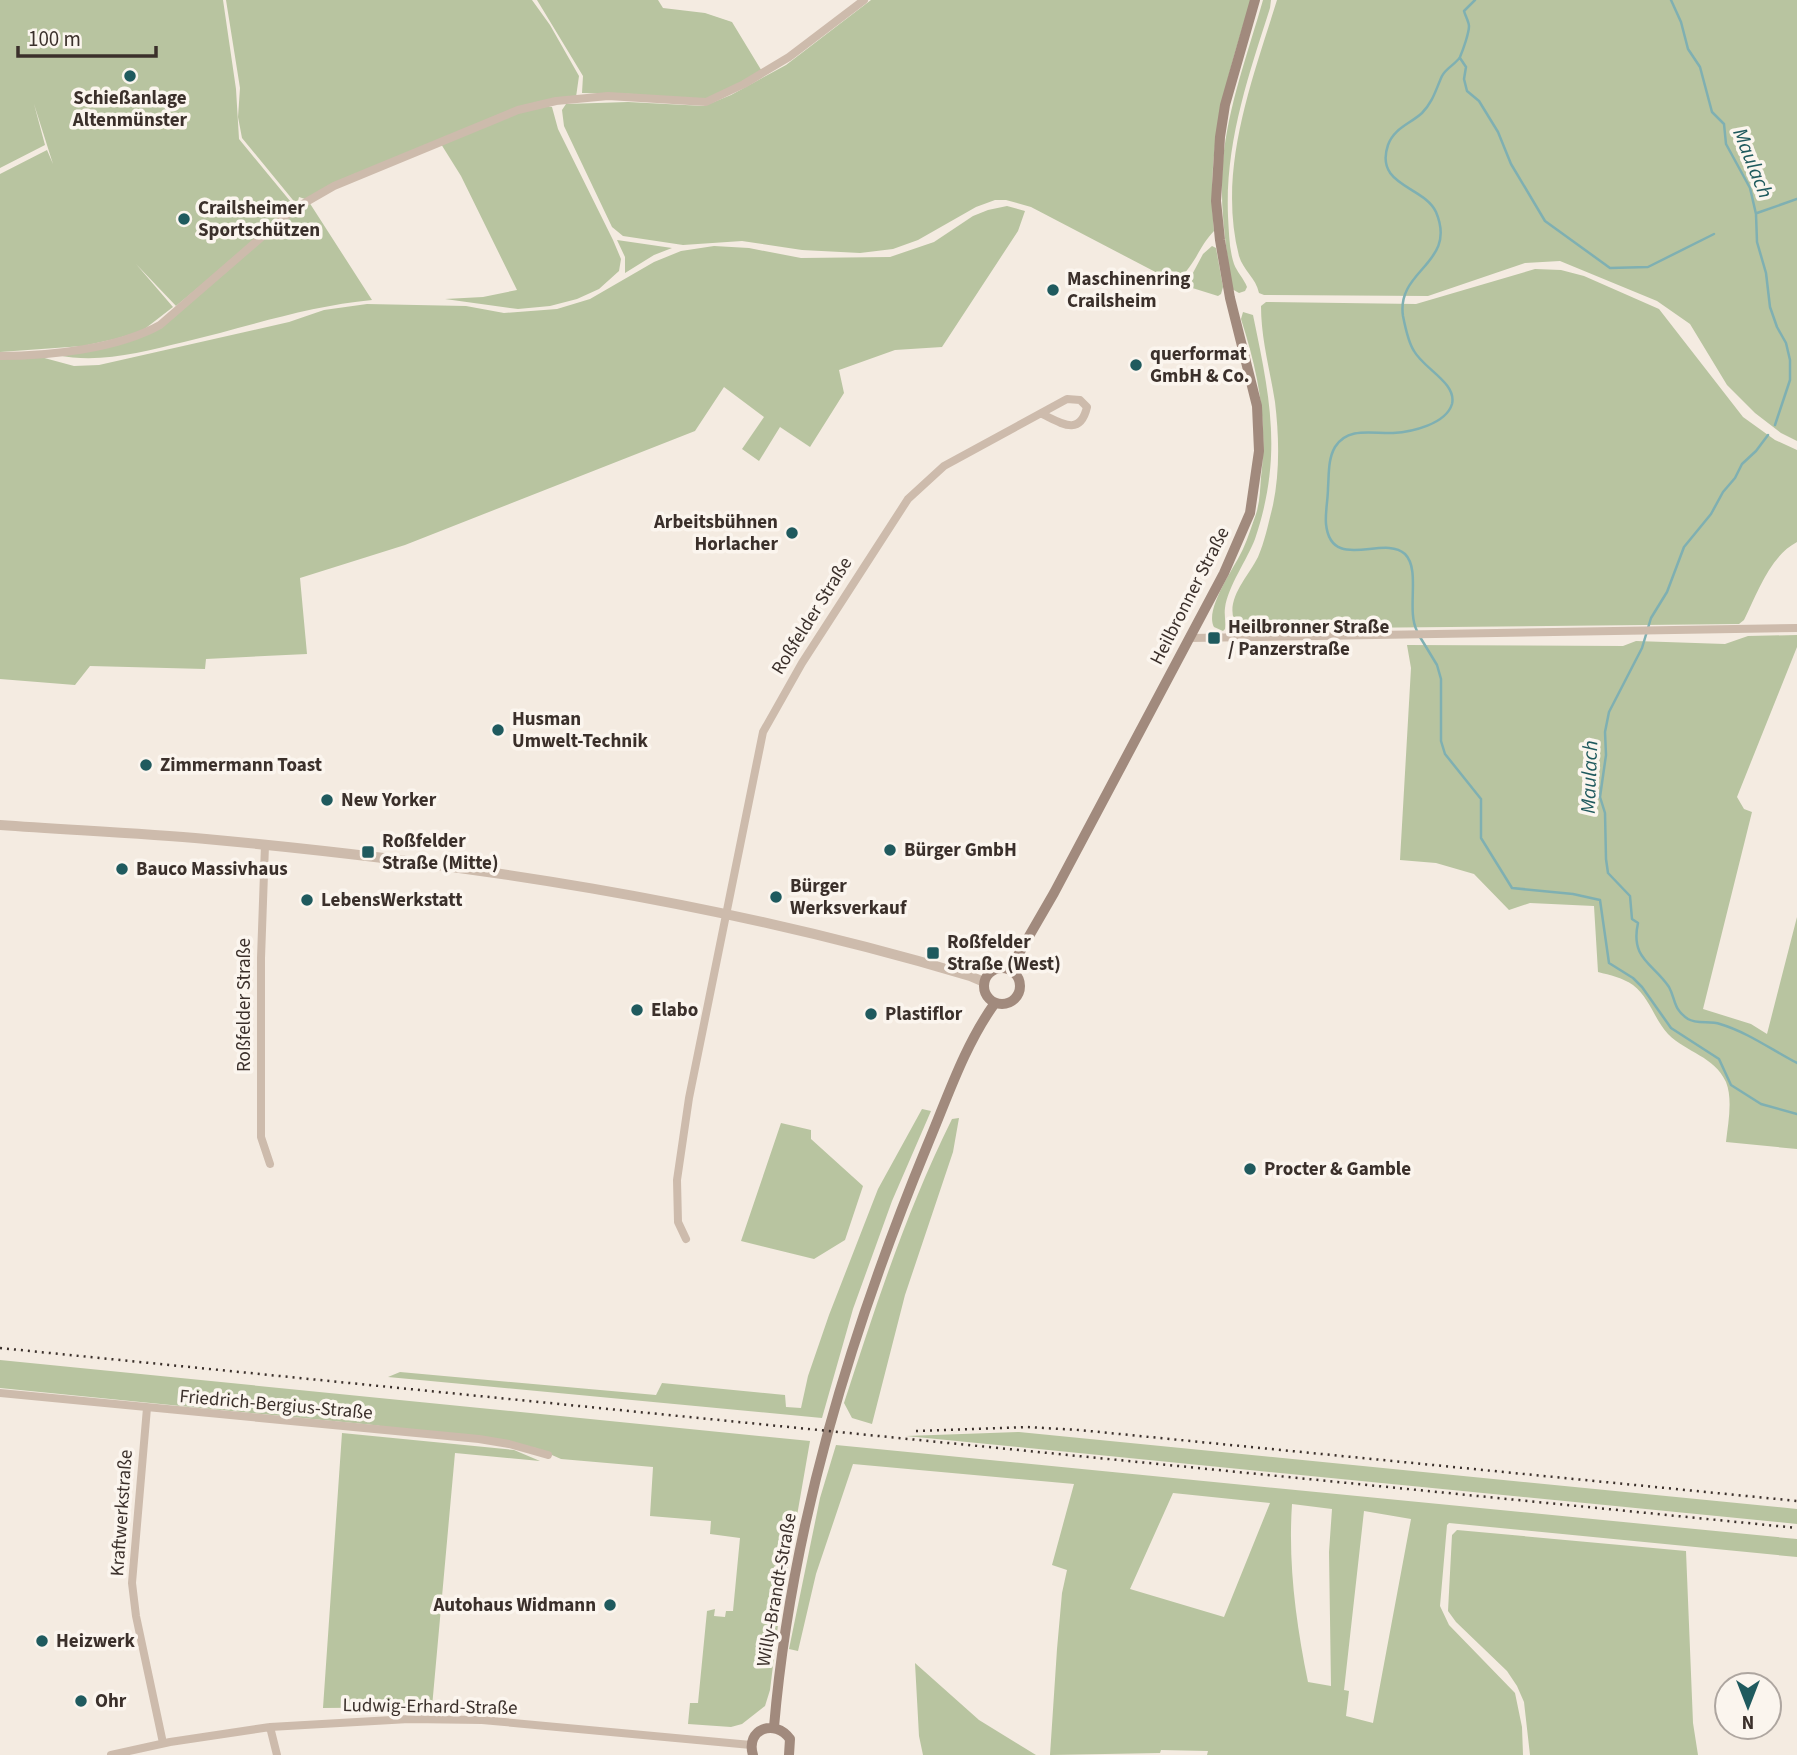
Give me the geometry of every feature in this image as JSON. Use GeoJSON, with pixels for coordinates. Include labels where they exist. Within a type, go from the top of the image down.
{"type":"FeatureCollection","features":[{"type":"Feature","properties":{"kind":"main road","name":"Heilbronner Straße"},"geometry":{"type":"LineString","coordinates":[[1010,969],[1054,893],[1233,555],[1250,513],[1259,451],[1259,425],[1254,386],[1230,298],[1216,201],[1225,105],[1255,0]]}},
{"type":"Feature","properties":{"kind":"main road"},"geometry":{"type":"LineString","coordinates":[[997,968],[1010,969],[1017,974],[1020,982],[1017,997],[1007,1004],[995,1003],[984,991],[984,982],[997,968]]}},
{"type":"Feature","properties":{"kind":"main road","name":"Willy-Brandt-Straße"},"geometry":{"type":"LineString","coordinates":[[774,1727],[786,1635],[821,1460],[875,1279],[964,1060],[985,1016],[995,1003]]}},
{"type":"Feature","properties":{"kind":"main road"},"geometry":{"type":"LineString","coordinates":[[752,1750],[756,1733],[767,1727],[774,1727],[786,1733],[790,1739],[789,1755]]}},
{"type":"Feature","properties":{"kind":"street"},"geometry":{"type":"LineString","coordinates":[[0,356],[42,354],[124,340],[151,330],[294,209],[334,186],[518,110],[608,96],[706,102],[744,84],[789,57],[864,0]]}},
{"type":"Feature","properties":{"kind":"street","name":"Roßfelder Straße"},"geometry":{"type":"LineString","coordinates":[[686,1239],[678,1222],[677,1180],[689,1098],[763,732],[802,663],[908,499],[944,466],[1067,399],[1080,400],[1087,407],[1084,419],[1076,425],[1066,425],[1042,414]]}},
{"type":"Feature","properties":{"kind":"street"},"geometry":{"type":"LineString","coordinates":[[1189,638],[1797,628]]}},
{"type":"Feature","properties":{"kind":"street"},"geometry":{"type":"LineString","coordinates":[[0,825],[205,839],[421,862],[510,875],[726,913],[872,947],[984,982]]}},
{"type":"Feature","properties":{"kind":"street","name":"Roßfelder Straße"},"geometry":{"type":"LineString","coordinates":[[265,845],[261,958],[261,1137],[270,1164]]}},
{"type":"Feature","properties":{"kind":"street","name":"Friedrich-Bergius-Straße"},"geometry":{"type":"LineString","coordinates":[[0,1393],[479,1439],[548,1455]]}},
{"type":"Feature","properties":{"kind":"street","name":"Kraftwerkstraße"},"geometry":{"type":"LineString","coordinates":[[147,1408],[132,1583],[163,1744]]}},
{"type":"Feature","properties":{"kind":"street","name":"Ludwig-Erhard-Straße"},"geometry":{"type":"LineString","coordinates":[[111,1755],[270,1727],[344,1721],[468,1719],[752,1750]]}},
{"type":"Feature","properties":{"kind":"street"},"geometry":{"type":"LineString","coordinates":[[270,1727],[277,1755]]}},
{"type":"Feature","properties":{"kind":"green space"},"geometry":{"type":"Polygon","coordinates":[[[0,0],[223,0],[236,89],[239,139],[295,207],[176,306],[136,264],[173,307],[142,331],[83,346],[0,352],[0,174],[47,150],[53,164],[34,104],[45,145],[0,168],[0,0]]]}},
{"type":"Feature","properties":{"kind":"green space"},"geometry":{"type":"Polygon","coordinates":[[[226,0],[532,0],[550,25],[579,76],[576,97],[510,110],[305,199],[299,197],[297,205],[242,138],[238,117],[240,88],[226,0]]]}},
{"type":"Feature","properties":{"kind":"green space"},"geometry":{"type":"Polygon","coordinates":[[[537,0],[658,0],[663,8],[705,13],[732,22],[763,73],[719,95],[696,101],[634,94],[582,93],[583,76],[537,0]]]}},
{"type":"Feature","properties":{"kind":"green space"},"geometry":{"type":"Polygon","coordinates":[[[871,0],[1251,0],[1220,114],[1213,170],[1214,231],[1184,274],[1178,279],[1165,277],[1031,207],[1006,200],[995,200],[976,207],[918,240],[893,249],[860,253],[802,250],[742,241],[683,245],[623,236],[612,227],[564,126],[562,110],[566,104],[628,102],[704,106],[731,95],[786,65],[871,0]]]}},
{"type":"Feature","properties":{"kind":"green space"},"geometry":{"type":"Polygon","coordinates":[[[1263,0],[1271,0],[1270,8],[1240,110],[1230,162],[1230,246],[1234,264],[1247,287],[1239,293],[1232,289],[1225,241],[1223,161],[1234,100],[1263,0]]]}},
{"type":"Feature","properties":{"kind":"green space"},"geometry":{"type":"Polygon","coordinates":[[[1277,0],[1797,0],[1797,441],[1781,433],[1755,413],[1727,385],[1690,324],[1657,301],[1560,261],[1525,263],[1428,296],[1259,293],[1239,256],[1233,224],[1232,191],[1240,126],[1277,0]]]}},
{"type":"Feature","properties":{"kind":"green space"},"geometry":{"type":"Polygon","coordinates":[[[543,106],[552,107],[558,129],[621,259],[619,271],[599,289],[577,299],[550,306],[518,309],[445,299],[483,297],[517,290],[461,176],[441,144],[514,114],[543,106]]]}},
{"type":"Feature","properties":{"kind":"green space"},"geometry":{"type":"Polygon","coordinates":[[[309,202],[372,300],[301,312],[136,353],[89,358],[57,355],[147,335],[289,215],[309,202]]]}},
{"type":"Feature","properties":{"kind":"green space"},"geometry":{"type":"Polygon","coordinates":[[[1007,206],[1025,211],[1018,231],[942,347],[895,350],[839,370],[844,393],[810,447],[780,427],[759,461],[742,449],[764,417],[724,387],[695,431],[405,545],[300,578],[307,654],[206,659],[205,669],[90,666],[75,685],[0,679],[0,357],[37,356],[74,366],[99,365],[289,322],[324,310],[367,304],[466,306],[504,313],[557,309],[590,299],[654,262],[681,251],[714,246],[749,248],[801,258],[890,257],[934,242],[973,216],[1007,206]]]}},
{"type":"Feature","properties":{"kind":"green space"},"geometry":{"type":"Polygon","coordinates":[[[617,240],[672,248],[654,255],[625,273],[625,257],[617,240]]]}},
{"type":"Feature","properties":{"kind":"green space"},"geometry":{"type":"Polygon","coordinates":[[[1212,246],[1216,248],[1223,287],[1218,296],[1186,286],[1203,254],[1212,246]]]}},
{"type":"Feature","properties":{"kind":"green space"},"geometry":{"type":"Polygon","coordinates":[[[1535,269],[1561,270],[1584,276],[1659,309],[1743,417],[1775,440],[1797,450],[1797,542],[1779,556],[1772,566],[1744,620],[1739,624],[1239,629],[1232,610],[1234,601],[1263,544],[1273,505],[1278,467],[1275,402],[1264,342],[1261,306],[1266,302],[1416,304],[1535,269]]]}},
{"type":"Feature","properties":{"kind":"green space"},"geometry":{"type":"Polygon","coordinates":[[[1243,312],[1253,315],[1259,345],[1271,427],[1271,453],[1264,509],[1255,539],[1227,600],[1223,631],[1214,627],[1213,610],[1243,549],[1256,514],[1263,456],[1260,397],[1241,319],[1243,312]]]}},
{"type":"Feature","properties":{"kind":"green space"},"geometry":{"type":"Polygon","coordinates":[[[1797,635],[1797,647],[1737,797],[1744,809],[1752,812],[1703,1009],[1751,1024],[1767,1034],[1797,917],[1797,1149],[1726,1142],[1730,1104],[1726,1082],[1721,1073],[1707,1060],[1668,1034],[1644,996],[1633,985],[1598,972],[1594,906],[1530,903],[1509,910],[1474,874],[1436,863],[1400,860],[1411,668],[1407,645],[1623,646],[1636,641],[1725,644],[1748,636],[1797,635]]]}},
{"type":"Feature","properties":{"kind":"green space"},"geometry":{"type":"Polygon","coordinates":[[[922,1109],[931,1111],[892,1201],[853,1309],[822,1418],[388,1377],[400,1372],[656,1395],[662,1383],[785,1395],[786,1407],[801,1408],[808,1376],[829,1315],[878,1189],[922,1109]]]}},
{"type":"Feature","properties":{"kind":"green space"},"geometry":{"type":"Polygon","coordinates":[[[959,1118],[953,1152],[905,1295],[872,1424],[852,1418],[844,1403],[893,1259],[935,1154],[952,1119],[959,1118]]]}},
{"type":"Feature","properties":{"kind":"green space"},"geometry":{"type":"Polygon","coordinates":[[[781,1123],[811,1130],[811,1139],[863,1186],[845,1240],[814,1259],[741,1241],[781,1123]]]}},
{"type":"Feature","properties":{"kind":"green space"},"geometry":{"type":"Polygon","coordinates":[[[0,1360],[810,1441],[778,1625],[770,1690],[765,1706],[742,1724],[731,1727],[688,1724],[690,1703],[698,1703],[707,1611],[715,1609],[714,1616],[725,1617],[726,1611],[733,1611],[740,1538],[710,1534],[711,1521],[650,1516],[653,1467],[561,1459],[536,1448],[373,1425],[0,1388],[0,1360]]]}},
{"type":"Feature","properties":{"kind":"green space"},"geometry":{"type":"Polygon","coordinates":[[[1019,1432],[1797,1509],[1797,1524],[906,1436],[1019,1432]]]}},
{"type":"Feature","properties":{"kind":"green space"},"geometry":{"type":"Polygon","coordinates":[[[342,1433],[514,1450],[540,1461],[455,1453],[432,1707],[323,1708],[342,1433]]]}},
{"type":"Feature","properties":{"kind":"green space"},"geometry":{"type":"Polygon","coordinates":[[[836,1445],[1797,1539],[1797,1557],[1449,1523],[1440,1606],[1449,1625],[1515,1693],[1522,1727],[1523,1755],[1207,1755],[1208,1751],[1161,1750],[1160,1753],[1050,1755],[1062,1593],[1067,1570],[1052,1565],[1074,1484],[853,1464],[816,1574],[798,1651],[789,1649],[820,1498],[836,1445]],[[1173,1493],[1130,1589],[1224,1617],[1270,1503],[1173,1493]],[[1292,1504],[1294,1593],[1308,1682],[1331,1686],[1329,1552],[1332,1509],[1292,1504]],[[1364,1511],[1344,1690],[1349,1691],[1346,1716],[1373,1723],[1411,1519],[1364,1511]]]}},
{"type":"Feature","properties":{"kind":"green space"},"geometry":{"type":"Polygon","coordinates":[[[1457,1530],[1686,1551],[1693,1723],[1698,1755],[1530,1755],[1524,1702],[1517,1686],[1507,1671],[1448,1611],[1452,1535],[1457,1530]]]}},
{"type":"Feature","properties":{"kind":"green space"},"geometry":{"type":"Polygon","coordinates":[[[915,1663],[979,1720],[1036,1755],[923,1755],[919,1736],[915,1663]]]}},
{"type":"Feature","properties":{"kind":"waterway"},"geometry":{"type":"LineString","coordinates":[[1417,631],[1413,612],[1412,570],[1405,554],[1396,549],[1384,548],[1348,550],[1338,547],[1330,539],[1326,524],[1329,467],[1335,447],[1347,436],[1362,432],[1393,433],[1418,429],[1443,417],[1452,404],[1450,389],[1419,358],[1412,347],[1403,316],[1403,300],[1408,287],[1433,255],[1439,244],[1441,229],[1430,203],[1394,177],[1388,169],[1386,159],[1388,145],[1394,134],[1426,109],[1444,73],[1460,57],[1469,29],[1464,11],[1475,0]]}},
{"type":"Feature","properties":{"kind":"waterway","name":"Maulach"},"geometry":{"type":"LineString","coordinates":[[1671,0],[1681,22],[1688,49],[1700,67],[1712,112],[1724,124],[1726,144],[1750,188],[1770,307],[1786,343],[1790,360],[1790,380],[1775,425]]}},
{"type":"Feature","properties":{"kind":"waterway"},"geometry":{"type":"LineString","coordinates":[[1460,58],[1466,67],[1464,79],[1467,91],[1479,101],[1498,132],[1511,164],[1545,221],[1610,268],[1648,267],[1714,234]]}},
{"type":"Feature","properties":{"kind":"waterway"},"geometry":{"type":"LineString","coordinates":[[1757,213],[1797,199]]}},
{"type":"Feature","properties":{"kind":"waterway","name":"Maulach"},"geometry":{"type":"LineString","coordinates":[[1768,435],[1742,464],[1711,514],[1684,547],[1667,592],[1651,618],[1642,648],[1609,712],[1600,797],[1605,813],[1608,873],[1630,896],[1632,919],[1638,923],[1636,935],[1640,953],[1669,987],[1680,1012],[1691,1021],[1720,1024],[1740,1032],[1797,1063]]}},
{"type":"Feature","properties":{"kind":"waterway"},"geometry":{"type":"LineString","coordinates":[[1420,637],[1437,665],[1441,679],[1441,741],[1445,754],[1481,799],[1481,838],[1512,888],[1573,894],[1600,900],[1609,963],[1642,987],[1671,1028],[1719,1059],[1731,1085],[1761,1104],[1797,1114]]}},
{"type":"Feature","properties":{"kind":"railway"},"geometry":{"type":"LineString","coordinates":[[0,1348],[1797,1528]]}},
{"type":"Feature","properties":{"kind":"railway"},"geometry":{"type":"LineString","coordinates":[[916,1431],[1027,1427],[1079,1430],[1797,1501]]}},
{"type":"Feature","properties":{"kind":"place","name":"Schießanlage Altenmünster"},"geometry":{"type":"Point","coordinates":[130,76]}},
{"type":"Feature","properties":{"kind":"place","name":"Crailsheimer Sportschützen"},"geometry":{"type":"Point","coordinates":[184,219]}},
{"type":"Feature","properties":{"kind":"place","name":"Maschinenring Crailsheim"},"geometry":{"type":"Point","coordinates":[1053,290]}},
{"type":"Feature","properties":{"kind":"place","name":"querformat GmbH & Co."},"geometry":{"type":"Point","coordinates":[1136,365]}},
{"type":"Feature","properties":{"kind":"place","name":"Arbeitsbühnen Horlacher"},"geometry":{"type":"Point","coordinates":[792,533]}},
{"type":"Feature","properties":{"kind":"place","name":"Heilbronner Straße / Panzerstraße"},"geometry":{"type":"Point","coordinates":[1214,638]}},
{"type":"Feature","properties":{"kind":"place","name":"Husman Umwelt-Technik"},"geometry":{"type":"Point","coordinates":[498,730]}},
{"type":"Feature","properties":{"kind":"place","name":"Zimmermann Toast"},"geometry":{"type":"Point","coordinates":[146,765]}},
{"type":"Feature","properties":{"kind":"place","name":"New Yorker"},"geometry":{"type":"Point","coordinates":[327,800]}},
{"type":"Feature","properties":{"kind":"place","name":"Bürger GmbH"},"geometry":{"type":"Point","coordinates":[890,850]}},
{"type":"Feature","properties":{"kind":"place","name":"Roßfelder Straße (Mitte)"},"geometry":{"type":"Point","coordinates":[368,852]}},
{"type":"Feature","properties":{"kind":"place","name":"Bauco Massivhaus"},"geometry":{"type":"Point","coordinates":[122,869]}},
{"type":"Feature","properties":{"kind":"place","name":"Bürger Werksverkauf"},"geometry":{"type":"Point","coordinates":[776,897]}},
{"type":"Feature","properties":{"kind":"place","name":"LebensWerkstatt"},"geometry":{"type":"Point","coordinates":[307,900]}},
{"type":"Feature","properties":{"kind":"place","name":"Roßfelder Straße (West)"},"geometry":{"type":"Point","coordinates":[933,953]}},
{"type":"Feature","properties":{"kind":"place","name":"Elabo"},"geometry":{"type":"Point","coordinates":[637,1010]}},
{"type":"Feature","properties":{"kind":"place","name":"Plastiflor"},"geometry":{"type":"Point","coordinates":[871,1014]}},
{"type":"Feature","properties":{"kind":"place","name":"Procter & Gamble"},"geometry":{"type":"Point","coordinates":[1250,1169]}},
{"type":"Feature","properties":{"kind":"place","name":"Autohaus Widmann"},"geometry":{"type":"Point","coordinates":[610,1605]}},
{"type":"Feature","properties":{"kind":"place","name":"Heizwerk"},"geometry":{"type":"Point","coordinates":[42,1641]}},
{"type":"Feature","properties":{"kind":"place","name":"Ohr"},"geometry":{"type":"Point","coordinates":[81,1701]}}]}
